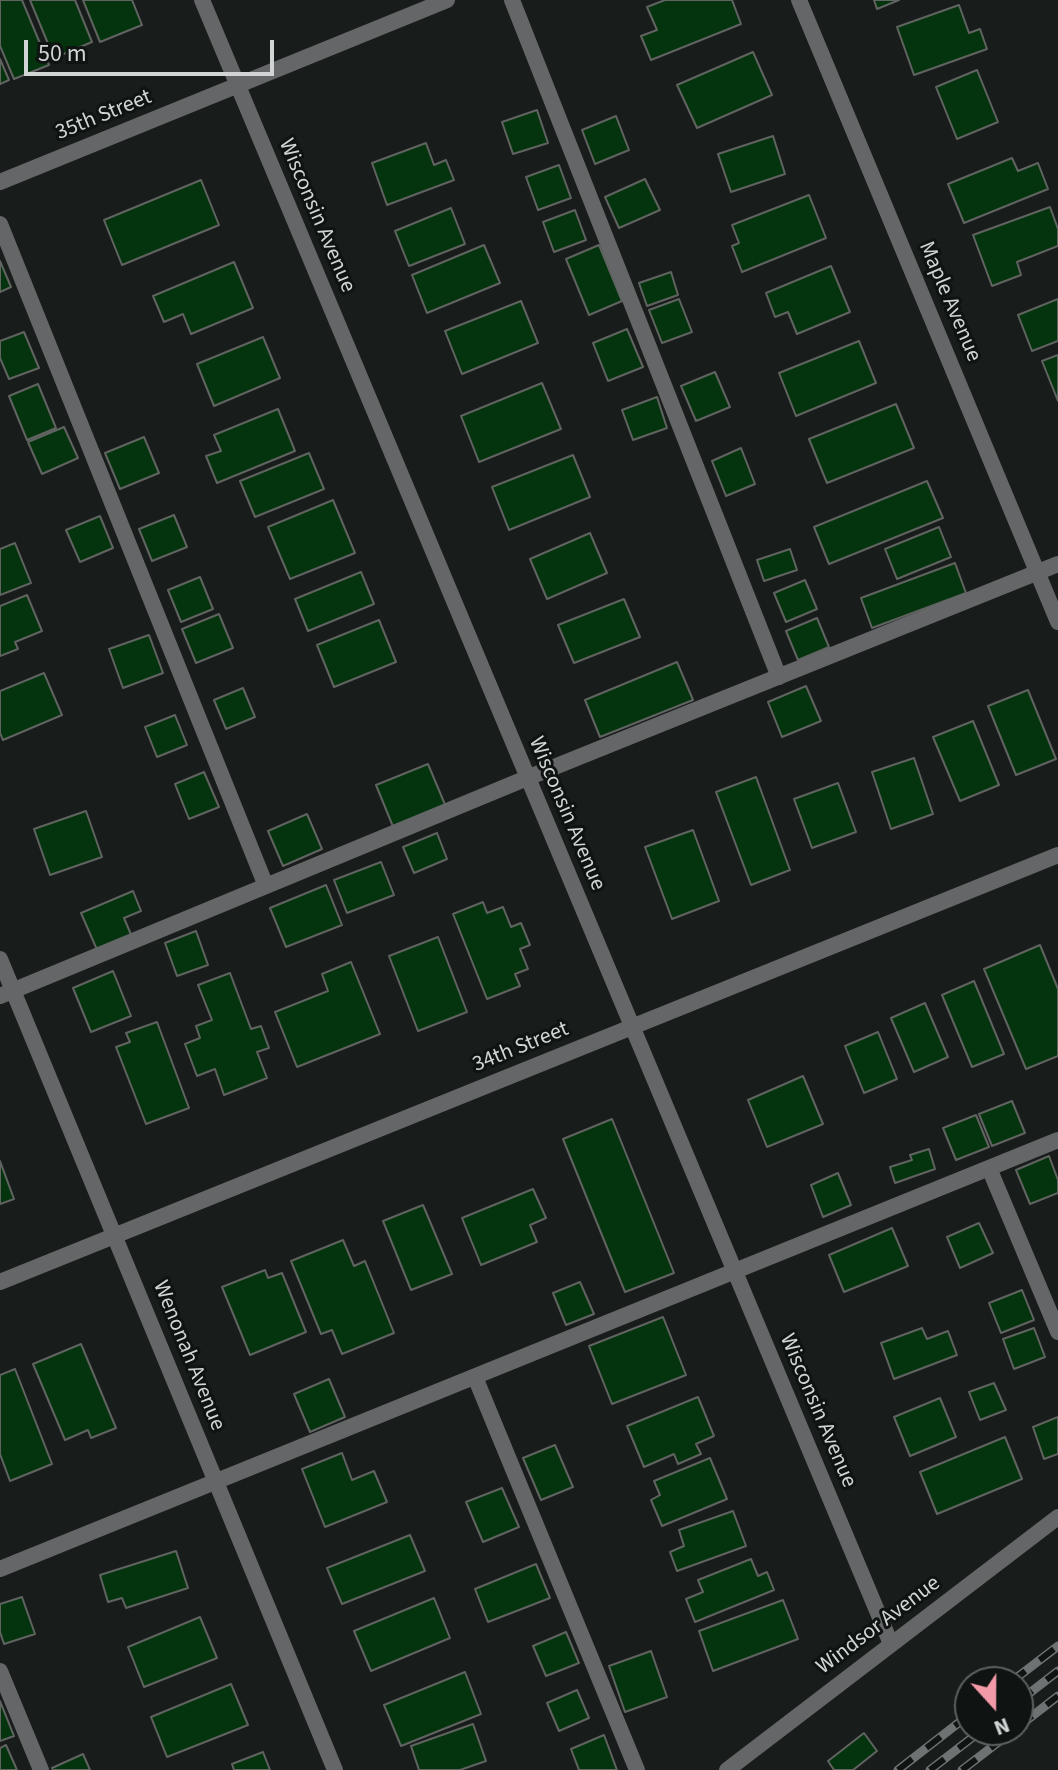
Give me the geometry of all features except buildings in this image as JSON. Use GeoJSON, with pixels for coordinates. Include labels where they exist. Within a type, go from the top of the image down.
{"type":"FeatureCollection","features":[{"type":"Feature","properties":{"kind":"street","name":"Wisconsin Avenue"},"geometry":{"type":"LineString","coordinates":[[202,0],[891,1644]]}},
{"type":"Feature","properties":{"kind":"street","name":"35th Street"},"geometry":{"type":"LineString","coordinates":[[0,182],[447,0]]}},
{"type":"Feature","properties":{"kind":"street"},"geometry":{"type":"LineString","coordinates":[[512,0],[779,677]]}},
{"type":"Feature","properties":{"kind":"street","name":"Maple Avenue"},"geometry":{"type":"LineString","coordinates":[[799,0],[1058,622]]}},
{"type":"Feature","properties":{"kind":"street"},"geometry":{"type":"LineString","coordinates":[[0,224],[266,886]]}},
{"type":"Feature","properties":{"kind":"street"},"geometry":{"type":"LineString","coordinates":[[7,994],[527,778],[1058,564]]}},
{"type":"Feature","properties":{"kind":"street","name":"34th Street"},"geometry":{"type":"LineString","coordinates":[[0,1282],[1058,855]]}},
{"type":"Feature","properties":{"kind":"street","name":"Wenonah Avenue"},"geometry":{"type":"LineString","coordinates":[[0,959],[7,994],[114,1236],[335,1770]]}},
{"type":"Feature","properties":{"kind":"street"},"geometry":{"type":"LineString","coordinates":[[0,1569],[1058,1140]]}},
{"type":"Feature","properties":{"kind":"street"},"geometry":{"type":"LineString","coordinates":[[989,1168],[1058,1332]]}},
{"type":"Feature","properties":{"kind":"street"},"geometry":{"type":"LineString","coordinates":[[475,1377],[637,1770]]}},
{"type":"Feature","properties":{"kind":"street","name":"Windsor Avenue"},"geometry":{"type":"LineString","coordinates":[[727,1770],[1058,1517]]}},
{"type":"Feature","properties":{"kind":"street"},"geometry":{"type":"LineString","coordinates":[[0,1671],[41,1770]]}},
{"type":"Feature","properties":{"kind":"railway"},"geometry":{"type":"LineString","coordinates":[[1032,1666],[1058,1646]]}},
{"type":"Feature","properties":{"kind":"railway"},"geometry":{"type":"LineString","coordinates":[[1034,1690],[1058,1671]]}},
{"type":"Feature","properties":{"kind":"railway"},"geometry":{"type":"LineString","coordinates":[[1034,1715],[1058,1696]]}},
{"type":"Feature","properties":{"kind":"railway"},"geometry":{"type":"LineString","coordinates":[[898,1770],[954,1726]]}},
{"type":"Feature","properties":{"kind":"railway"},"geometry":{"type":"LineString","coordinates":[[930,1770],[961,1746]]}},
{"type":"Feature","properties":{"kind":"railway"},"geometry":{"type":"LineString","coordinates":[[962,1770],[993,1746]]}}]}
